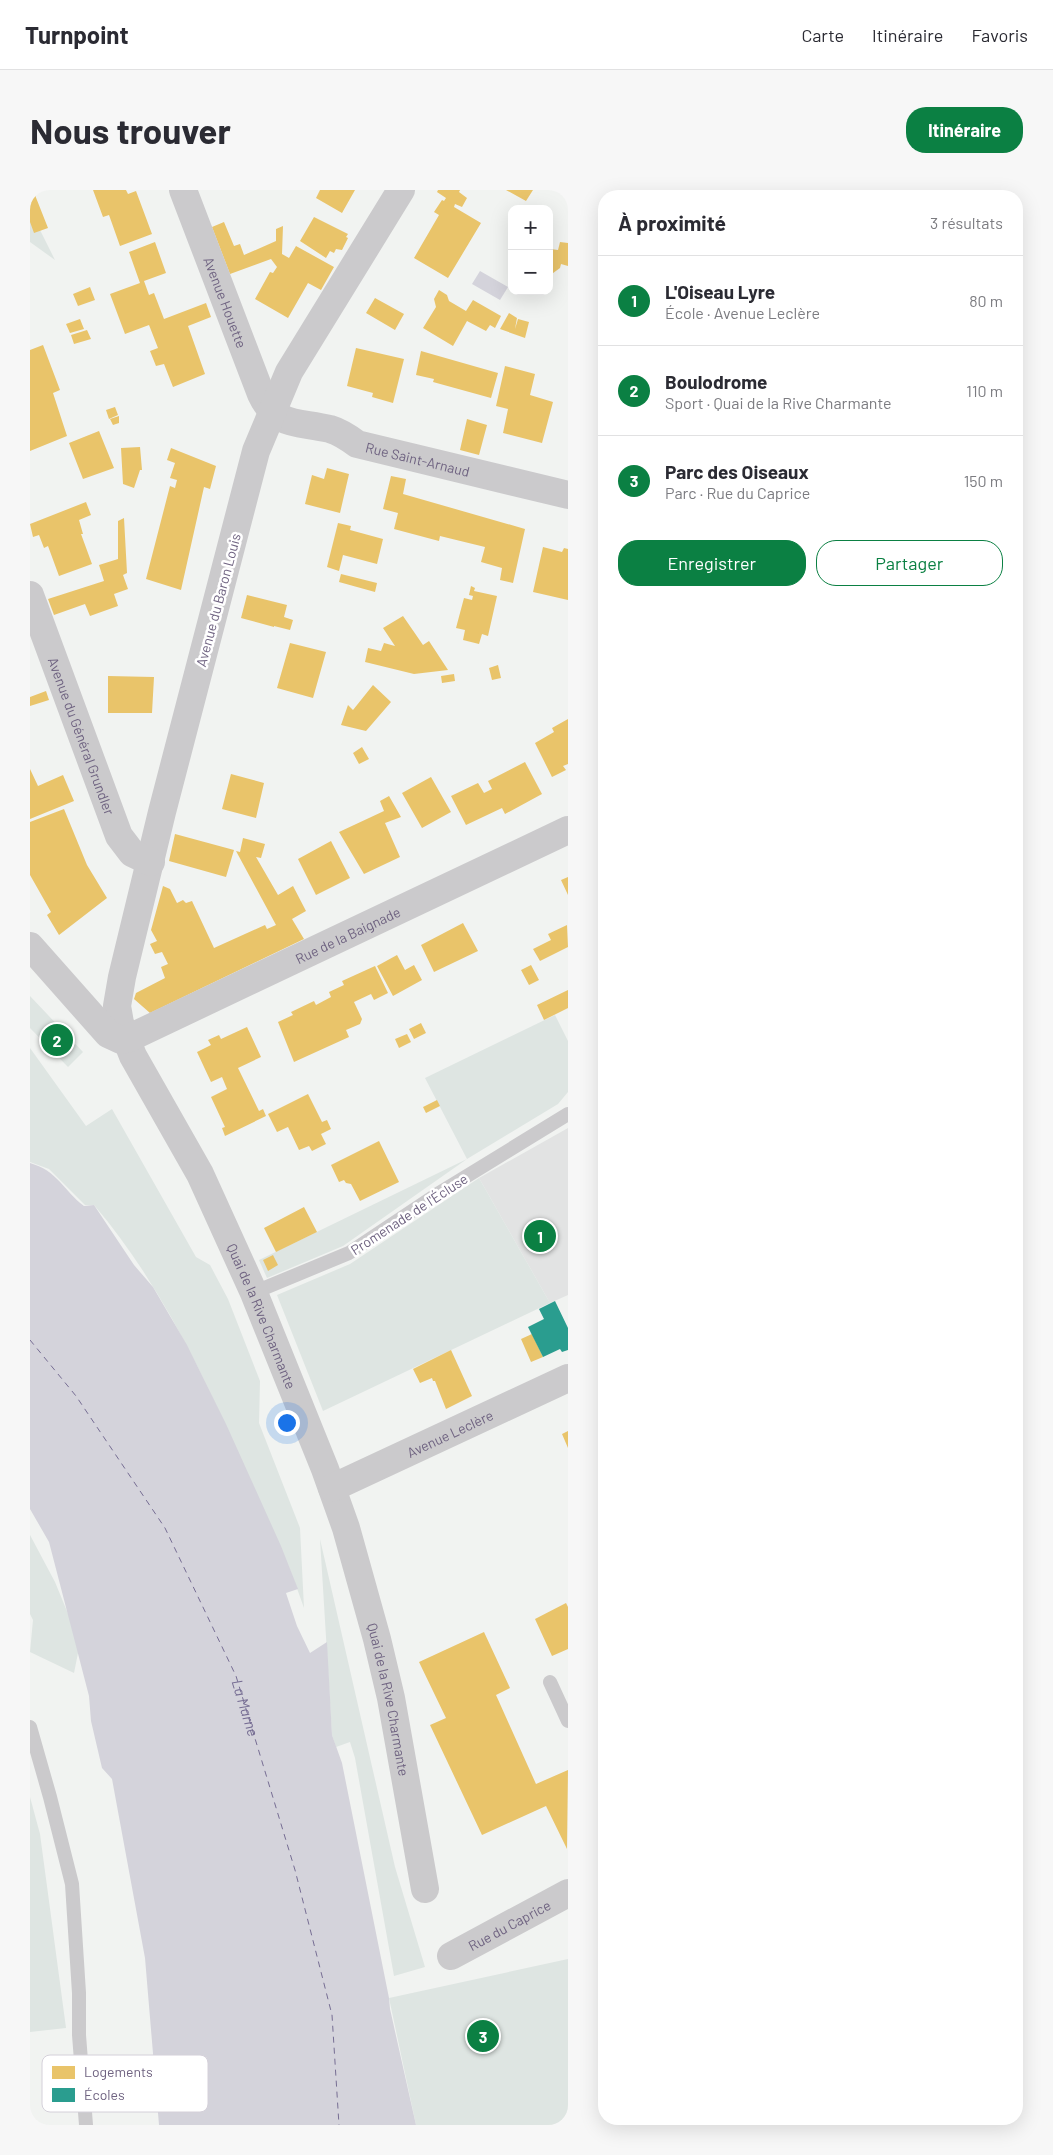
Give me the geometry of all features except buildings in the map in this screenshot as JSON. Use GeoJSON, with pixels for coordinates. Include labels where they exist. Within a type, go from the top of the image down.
{"type":"FeatureCollection","features":[{"type":"Feature","properties":{"kind":"street","name":"Avenue Houette"},"geometry":{"type":"LineString","coordinates":[[183,190],[261,394],[272,413]]}},
{"type":"Feature","properties":{"kind":"street","name":"Avenue du Baron Louis"},"geometry":{"type":"LineString","coordinates":[[127,1039],[118,1013],[120,988],[162,812],[256,451],[289,372],[401,190]]}},
{"type":"Feature","properties":{"kind":"street","name":"Rue Saint-Arnaud"},"geometry":{"type":"LineString","coordinates":[[272,413],[290,422],[330,429],[345,435],[357,444],[568,495]]}},
{"type":"Feature","properties":{"kind":"street","name":"Avenue du Général Grundler"},"geometry":{"type":"LineString","coordinates":[[30,595],[119,836],[132,853],[151,862]]}},
{"type":"Feature","properties":{"kind":"street","name":"Rue de la Baignade"},"geometry":{"type":"LineString","coordinates":[[127,1039],[568,830]]}},
{"type":"Feature","properties":{"kind":"street"},"geometry":{"type":"LineString","coordinates":[[30,946],[108,1034],[121,1040],[127,1039]]}},
{"type":"Feature","properties":{"kind":"street"},"geometry":{"type":"LineString","coordinates":[[75,996],[88,1001],[95,1001],[108,997],[120,988]]}},
{"type":"Feature","properties":{"kind":"street","name":"Quai de la Rive Charmante"},"geometry":{"type":"LineString","coordinates":[[127,1039],[133,1056],[200,1174],[248,1295],[332,1488],[354,1556],[391,1698],[425,1889]]}},
{"type":"Feature","properties":{"kind":"street","name":"Avenue Leclère"},"geometry":{"type":"LineString","coordinates":[[332,1488],[568,1378]]}},
{"type":"Feature","properties":{"kind":"street","name":"Rue du Caprice"},"geometry":{"type":"LineString","coordinates":[[451,1956],[568,1893]]}},
{"type":"Feature","properties":{"kind":"lane","name":"Promenade de l'Écluse"},"geometry":{"type":"LineString","coordinates":[[248,1295],[349,1253],[436,1195],[568,1114]]}},
{"type":"Feature","properties":{"kind":"lane"},"geometry":{"type":"LineString","coordinates":[[550,1682],[568,1721]]}},
{"type":"Feature","properties":{"kind":"lane"},"geometry":{"type":"LineString","coordinates":[[30,1727],[72,1884],[81,2055]]}},
{"type":"Feature","properties":{"kind":"lane"},"geometry":{"type":"LineString","coordinates":[[85,2112],[86,2125]]}},
{"type":"Feature","properties":{"kind":"shaded area"},"geometry":{"type":"Polygon","coordinates":[[[30,210],[55,260],[30,242],[30,210]]]}},
{"type":"Feature","properties":{"kind":"shaded area"},"geometry":{"type":"Polygon","coordinates":[[[30,996],[83,1052],[68,1067],[30,1028],[30,996]]]}},
{"type":"Feature","properties":{"kind":"shaded area"},"geometry":{"type":"Polygon","coordinates":[[[555,1015],[568,1041],[568,1092],[558,1104],[467,1159],[425,1078],[555,1015]]]}},
{"type":"Feature","properties":{"kind":"shaded area"},"geometry":{"type":"Polygon","coordinates":[[[30,1048],[86,1126],[112,1109],[196,1257],[210,1265],[228,1299],[260,1381],[259,1423],[300,1528],[304,1608],[284,1555],[197,1365],[160,1298],[118,1235],[94,1205],[85,1205],[49,1169],[30,1162],[30,1048]]]}},
{"type":"Feature","properties":{"kind":"shaded area"},"geometry":{"type":"Polygon","coordinates":[[[568,1128],[568,1295],[550,1303],[479,1178],[568,1128]]]}},
{"type":"Feature","properties":{"kind":"shaded area"},"geometry":{"type":"Polygon","coordinates":[[[467,1159],[343,1246],[267,1278],[259,1260],[467,1159]]]}},
{"type":"Feature","properties":{"kind":"shaded area"},"geometry":{"type":"Polygon","coordinates":[[[479,1178],[550,1303],[323,1411],[277,1295],[350,1264],[479,1178]]]}},
{"type":"Feature","properties":{"kind":"shaded area"},"geometry":{"type":"Polygon","coordinates":[[[30,1535],[55,1582],[80,1643],[74,1673],[30,1652],[33,1620],[30,1614],[30,1535]]]}},
{"type":"Feature","properties":{"kind":"shaded area"},"geometry":{"type":"Polygon","coordinates":[[[320,1539],[395,1867],[425,1967],[394,1976],[355,1758],[350,1742],[336,1747],[332,1735],[320,1539]]]}},
{"type":"Feature","properties":{"kind":"shaded area"},"geometry":{"type":"Polygon","coordinates":[[[30,1797],[40,1834],[66,2028],[30,2032],[30,1797]]]}},
{"type":"Feature","properties":{"kind":"shaded area"},"geometry":{"type":"Polygon","coordinates":[[[568,1959],[568,2125],[416,2125],[389,1998],[568,1959]]]}},
{"type":"Feature","properties":{"kind":"water"},"geometry":{"type":"Polygon","coordinates":[[[480,271],[508,287],[500,300],[472,284],[480,271]]]}},
{"type":"Feature","properties":{"kind":"water","name":"La Marne"},"geometry":{"type":"Polygon","coordinates":[[[30,1163],[39,1166],[54,1176],[84,1206],[94,1205],[134,1265],[153,1287],[187,1345],[226,1424],[281,1546],[298,1589],[286,1593],[297,1626],[310,1653],[327,1642],[332,1735],[342,1763],[390,2009],[416,2125],[159,2125],[158,2112],[208,2112],[208,2055],[153,2055],[145,1958],[112,1779],[102,1768],[91,1721],[89,1696],[49,1542],[30,1509],[30,1163]]]}},
{"type":"Feature","properties":{"kind":"ferry route"},"geometry":{"type":"LineString","coordinates":[[30,1340],[76,1396],[165,1528],[236,1676],[295,1870],[332,2015],[339,2125]]}},
{"type":"Feature","properties":{"kind":"place","name":"Boulodrome"},"geometry":{"type":"Point","coordinates":[57,1040]}},
{"type":"Feature","properties":{"kind":"place","name":"L'Oiseau Lyre"},"geometry":{"type":"Point","coordinates":[540,1236]}},
{"type":"Feature","properties":{"kind":"place","name":"Parc des Oiseaux"},"geometry":{"type":"Point","coordinates":[483,2036]}}]}
